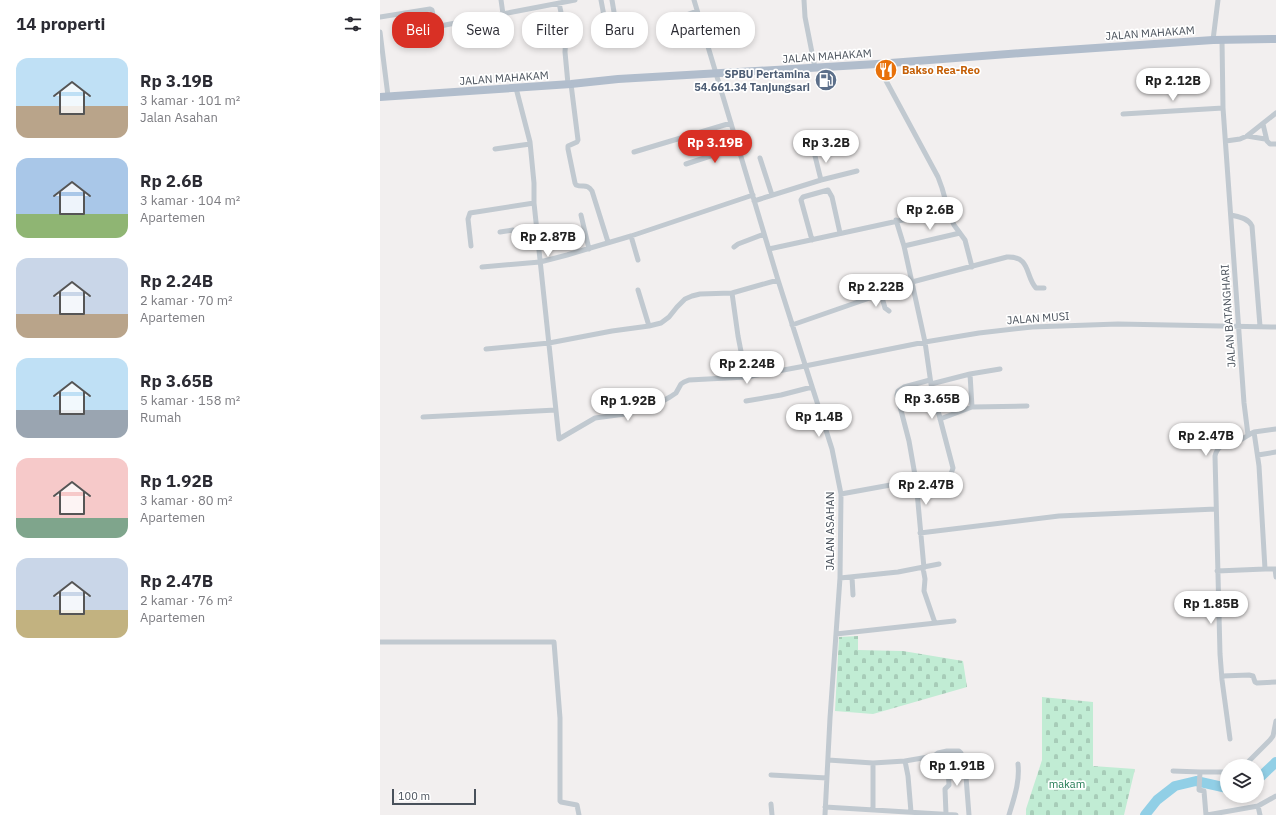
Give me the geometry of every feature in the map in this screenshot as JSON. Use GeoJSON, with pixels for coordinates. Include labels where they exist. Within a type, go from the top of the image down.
{"type":"FeatureCollection","features":[{"type":"Feature","properties":{"kind":"main road","name":"JALAN MAHAKAM"},"geometry":{"type":"LineString","coordinates":[[384,96],[516,88],[618,79],[877,64],[1213,40],[1276,38]]}},
{"type":"Feature","properties":{"kind":"street"},"geometry":{"type":"LineString","coordinates":[[501,0],[504,12]]}},
{"type":"Feature","properties":{"kind":"street"},"geometry":{"type":"LineString","coordinates":[[514,12],[575,0]]}},
{"type":"Feature","properties":{"kind":"street"},"geometry":{"type":"LineString","coordinates":[[601,0],[603,12]]}},
{"type":"Feature","properties":{"kind":"street"},"geometry":{"type":"LineString","coordinates":[[612,0],[614,12]]}},
{"type":"Feature","properties":{"kind":"street","name":"JALAN ASAHAN"},"geometry":{"type":"LineString","coordinates":[[694,0],[778,280],[832,450],[841,494],[840,578],[825,815]]}},
{"type":"Feature","properties":{"kind":"street"},"geometry":{"type":"LineString","coordinates":[[804,0],[805,17],[815,68]]}},
{"type":"Feature","properties":{"kind":"street"},"geometry":{"type":"LineString","coordinates":[[1213,40],[1218,0]]}},
{"type":"Feature","properties":{"kind":"street"},"geometry":{"type":"LineString","coordinates":[[559,3],[566,36],[565,52],[578,140],[577,142],[568,146],[574,183],[578,186],[590,187],[608,242]]}},
{"type":"Feature","properties":{"kind":"street"},"geometry":{"type":"LineString","coordinates":[[380,17],[430,8],[432,10],[435,23],[440,26],[452,24]]}},
{"type":"Feature","properties":{"kind":"street"},"geometry":{"type":"LineString","coordinates":[[380,32],[384,96]]}},
{"type":"Feature","properties":{"kind":"street","name":"JALAN BATANGHARI"},"geometry":{"type":"LineString","coordinates":[[1222,40],[1223,108],[1244,403],[1248,435]]}},
{"type":"Feature","properties":{"kind":"street"},"geometry":{"type":"LineString","coordinates":[[877,64],[938,177],[954,225],[965,240],[972,267]]}},
{"type":"Feature","properties":{"kind":"street"},"geometry":{"type":"LineString","coordinates":[[423,417],[556,410],[534,203],[534,183],[530,144],[516,88]]}},
{"type":"Feature","properties":{"kind":"street"},"geometry":{"type":"LineString","coordinates":[[1123,114],[1223,108]]}},
{"type":"Feature","properties":{"kind":"street"},"geometry":{"type":"LineString","coordinates":[[1226,141],[1240,139],[1247,136],[1276,113]]}},
{"type":"Feature","properties":{"kind":"street"},"geometry":{"type":"LineString","coordinates":[[634,152],[731,123]]}},
{"type":"Feature","properties":{"kind":"street"},"geometry":{"type":"LineString","coordinates":[[1263,124],[1266,142],[1276,144]]}},
{"type":"Feature","properties":{"kind":"street"},"geometry":{"type":"LineString","coordinates":[[1247,136],[1265,139]]}},
{"type":"Feature","properties":{"kind":"street"},"geometry":{"type":"LineString","coordinates":[[495,149],[530,144]]}},
{"type":"Feature","properties":{"kind":"street"},"geometry":{"type":"LineString","coordinates":[[686,164],[738,147]]}},
{"type":"Feature","properties":{"kind":"street"},"geometry":{"type":"LineString","coordinates":[[814,152],[821,180]]}},
{"type":"Feature","properties":{"kind":"street"},"geometry":{"type":"LineString","coordinates":[[760,158],[772,195]]}},
{"type":"Feature","properties":{"kind":"street"},"geometry":{"type":"LineString","coordinates":[[754,201],[821,180],[857,171]]}},
{"type":"Feature","properties":{"kind":"street"},"geometry":{"type":"LineString","coordinates":[[812,240],[801,200],[828,190],[832,197],[840,233]]}},
{"type":"Feature","properties":{"kind":"street"},"geometry":{"type":"LineString","coordinates":[[482,267],[540,262],[589,249],[753,195]]}},
{"type":"Feature","properties":{"kind":"street"},"geometry":{"type":"LineString","coordinates":[[471,246],[468,219],[470,214],[534,203]]}},
{"type":"Feature","properties":{"kind":"street"},"geometry":{"type":"LineString","coordinates":[[769,249],[948,209]]}},
{"type":"Feature","properties":{"kind":"street"},"geometry":{"type":"LineString","coordinates":[[581,215],[589,249]]}},
{"type":"Feature","properties":{"kind":"street"},"geometry":{"type":"LineString","coordinates":[[1231,215],[1248,220],[1252,226],[1260,326]]}},
{"type":"Feature","properties":{"kind":"street"},"geometry":{"type":"LineString","coordinates":[[841,494],[951,474],[953,468],[931,382],[925,342],[904,246],[896,220]]}},
{"type":"Feature","properties":{"kind":"street"},"geometry":{"type":"LineString","coordinates":[[500,232],[513,230],[517,242],[538,239]]}},
{"type":"Feature","properties":{"kind":"street"},"geometry":{"type":"LineString","coordinates":[[904,246],[960,233]]}},
{"type":"Feature","properties":{"kind":"street"},"geometry":{"type":"LineString","coordinates":[[734,247],[764,234]]}},
{"type":"Feature","properties":{"kind":"street"},"geometry":{"type":"LineString","coordinates":[[631,236],[638,260]]}},
{"type":"Feature","properties":{"kind":"street"},"geometry":{"type":"LineString","coordinates":[[792,325],[912,282],[1007,257],[1014,257],[1022,262],[1027,267],[1036,288],[1044,288]]}},
{"type":"Feature","properties":{"kind":"street"},"geometry":{"type":"LineString","coordinates":[[486,349],[549,343],[612,331],[649,326],[661,323],[669,317],[685,299],[692,296],[700,294],[733,298],[778,280]]}},
{"type":"Feature","properties":{"kind":"street"},"geometry":{"type":"LineString","coordinates":[[638,290],[649,326]]}},
{"type":"Feature","properties":{"kind":"street"},"geometry":{"type":"LineString","coordinates":[[881,294],[885,308],[888,311]]}},
{"type":"Feature","properties":{"kind":"street"},"geometry":{"type":"LineString","coordinates":[[733,298],[738,336],[746,377]]}},
{"type":"Feature","properties":{"kind":"street","name":"JALAN MUSI"},"geometry":{"type":"LineString","coordinates":[[556,410],[559,438],[595,418],[625,414],[657,404],[676,393],[682,383],[696,380],[746,377],[925,342],[1040,326],[1118,324],[1276,327]]}},
{"type":"Feature","properties":{"kind":"street"},"geometry":{"type":"LineString","coordinates":[[935,623],[924,591],[925,579],[916,481],[909,441],[897,395],[898,391],[904,387],[1000,369]]}},
{"type":"Feature","properties":{"kind":"street"},"geometry":{"type":"LineString","coordinates":[[970,374],[972,407]]}},
{"type":"Feature","properties":{"kind":"street"},"geometry":{"type":"LineString","coordinates":[[746,401],[781,396],[812,387]]}},
{"type":"Feature","properties":{"kind":"street"},"geometry":{"type":"LineString","coordinates":[[940,419],[972,407],[1027,406]]}},
{"type":"Feature","properties":{"kind":"street"},"geometry":{"type":"LineString","coordinates":[[1230,739],[1222,676],[1217,571],[1215,456],[1216,450],[1219,447],[1240,441],[1254,432],[1276,429]]}},
{"type":"Feature","properties":{"kind":"street"},"geometry":{"type":"LineString","coordinates":[[1254,432],[1258,455],[1265,569]]}},
{"type":"Feature","properties":{"kind":"street"},"geometry":{"type":"LineString","coordinates":[[1258,455],[1276,452]]}},
{"type":"Feature","properties":{"kind":"street"},"geometry":{"type":"LineString","coordinates":[[920,533],[1059,516],[1216,509]]}},
{"type":"Feature","properties":{"kind":"street"},"geometry":{"type":"LineString","coordinates":[[840,578],[898,572],[939,564]]}},
{"type":"Feature","properties":{"kind":"street"},"geometry":{"type":"LineString","coordinates":[[1217,571],[1276,569],[1276,577]]}},
{"type":"Feature","properties":{"kind":"street"},"geometry":{"type":"LineString","coordinates":[[852,577],[853,595]]}},
{"type":"Feature","properties":{"kind":"street"},"geometry":{"type":"LineString","coordinates":[[836,634],[954,621]]}},
{"type":"Feature","properties":{"kind":"street"},"geometry":{"type":"LineString","coordinates":[[380,642],[554,642],[560,718],[560,801],[577,805],[579,815]]}},
{"type":"Feature","properties":{"kind":"street"},"geometry":{"type":"LineString","coordinates":[[1222,676],[1249,675],[1253,676],[1255,682],[1257,683],[1276,682]]}},
{"type":"Feature","properties":{"kind":"street"},"geometry":{"type":"LineString","coordinates":[[1251,759],[1273,736],[1276,721]]}},
{"type":"Feature","properties":{"kind":"street"},"geometry":{"type":"LineString","coordinates":[[828,760],[873,763],[905,761],[934,756],[938,753],[947,751],[959,751],[961,753],[963,773],[966,777],[969,815]]}},
{"type":"Feature","properties":{"kind":"street"},"geometry":{"type":"LineString","coordinates":[[946,814],[945,789],[949,786],[947,751]]}},
{"type":"Feature","properties":{"kind":"street"},"geometry":{"type":"LineString","coordinates":[[905,761],[908,776],[911,812]]}},
{"type":"Feature","properties":{"kind":"street"},"geometry":{"type":"LineString","coordinates":[[873,763],[873,810]]}},
{"type":"Feature","properties":{"kind":"street"},"geometry":{"type":"LineString","coordinates":[[1009,815],[1018,783],[1018,764]]}},
{"type":"Feature","properties":{"kind":"street"},"geometry":{"type":"LineString","coordinates":[[1173,771],[1190,770],[1199,773],[1220,772]]}},
{"type":"Feature","properties":{"kind":"street"},"geometry":{"type":"LineString","coordinates":[[1199,773],[1199,790],[1204,790],[1207,815],[1258,806],[1276,796]]}},
{"type":"Feature","properties":{"kind":"street"},"geometry":{"type":"LineString","coordinates":[[771,775],[827,778]]}},
{"type":"Feature","properties":{"kind":"street"},"geometry":{"type":"LineString","coordinates":[[771,804],[772,815]]}},
{"type":"Feature","properties":{"kind":"street"},"geometry":{"type":"LineString","coordinates":[[1258,806],[1260,815]]}},
{"type":"Feature","properties":{"kind":"street"},"geometry":{"type":"LineString","coordinates":[[826,807],[860,812],[873,810],[893,813],[911,812],[956,815]]}},
{"type":"Feature","properties":{"kind":"green space"},"geometry":{"type":"Polygon","coordinates":[[[858,636],[858,650],[903,651],[963,661],[967,687],[873,714],[835,711],[839,637],[858,636]]]}},
{"type":"Feature","properties":{"kind":"green space","name":"makam"},"geometry":{"type":"Polygon","coordinates":[[[1042,697],[1093,702],[1093,766],[1135,769],[1124,815],[1026,815],[1026,809],[1042,760],[1042,697]]]}},
{"type":"Feature","properties":{"kind":"waterway"},"geometry":{"type":"LineString","coordinates":[[1264,773],[1276,762]]}},
{"type":"Feature","properties":{"kind":"waterway"},"geometry":{"type":"LineString","coordinates":[[1145,815],[1157,800],[1175,786],[1196,781],[1220,786]]}},
{"type":"Feature","properties":{"kind":"place","name":"Bakso Rea-Reo"},"geometry":{"type":"Point","coordinates":[886,70]}},
{"type":"Feature","properties":{"kind":"place","name":"SPBU Pertamina 54.661.34 Tanjungsari"},"geometry":{"type":"Point","coordinates":[826,80]}}]}
